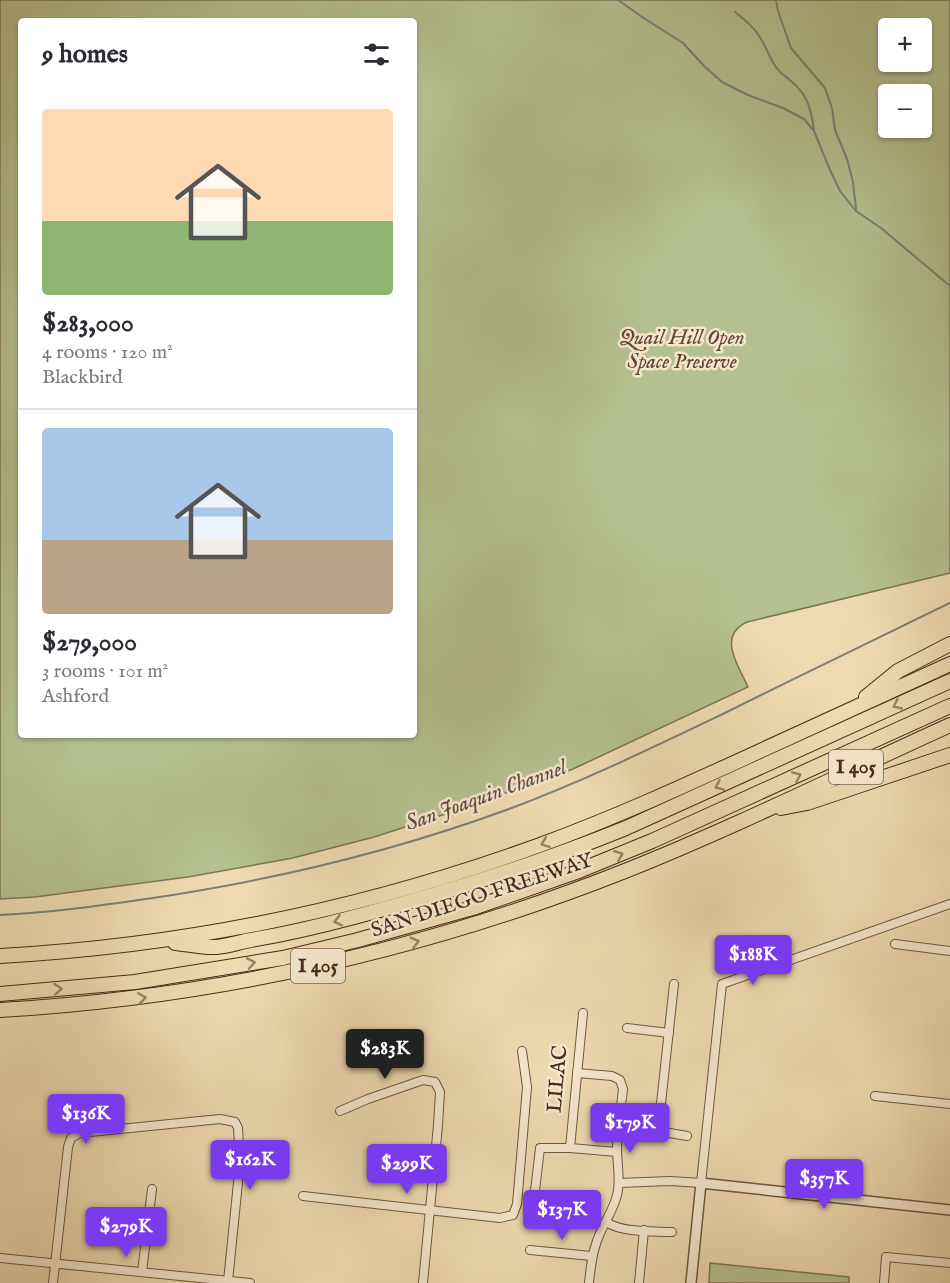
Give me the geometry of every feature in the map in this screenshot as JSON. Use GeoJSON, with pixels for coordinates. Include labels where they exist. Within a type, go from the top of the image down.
{"type":"FeatureCollection","features":[{"type":"Feature","properties":{"kind":"highway"},"geometry":{"type":"LineString","coordinates":[[849,710],[898,672],[950,644]]}},
{"type":"Feature","properties":{"kind":"highway","name":"SAN DIEGO FREEWAY"},"geometry":{"type":"LineString","coordinates":[[0,956],[152,941],[248,926],[357,901],[459,873],[541,845],[612,817],[950,664]]}},
{"type":"Feature","properties":{"kind":"highway","name":"SAN DIEGO FREEWAY"},"geometry":{"type":"LineString","coordinates":[[152,941],[214,947],[269,937],[372,913],[485,880],[626,828],[950,681]]}},
{"type":"Feature","properties":{"kind":"highway"},"geometry":{"type":"LineString","coordinates":[[0,994],[135,982],[283,957],[358,940],[476,907],[576,872],[652,841],[950,706]]}},
{"type":"Feature","properties":{"kind":"highway","name":"SAN DIEGO FREEWAY"},"geometry":{"type":"LineString","coordinates":[[0,1010],[81,1004],[180,992],[270,977],[371,954],[456,930],[559,896],[625,871],[763,811],[950,725]]}},
{"type":"Feature","properties":{"kind":"highway"},"geometry":{"type":"LineString","coordinates":[[763,811],[807,803],[950,755]]}},
{"type":"Feature","properties":{"kind":"street"},"geometry":{"type":"LineString","coordinates":[[691,1283],[722,984],[950,904]]}},
{"type":"Feature","properties":{"kind":"street"},"geometry":{"type":"LineString","coordinates":[[895,944],[950,951]]}},
{"type":"Feature","properties":{"kind":"street"},"geometry":{"type":"LineString","coordinates":[[658,1131],[674,984]]}},
{"type":"Feature","properties":{"kind":"street","name":"LILAC"},"geometry":{"type":"LineString","coordinates":[[570,1148],[583,1013]]}},
{"type":"Feature","properties":{"kind":"street"},"geometry":{"type":"LineString","coordinates":[[627,1028],[669,1033]]}},
{"type":"Feature","properties":{"kind":"street"},"geometry":{"type":"LineString","coordinates":[[303,1196],[500,1218],[513,1215],[517,1204],[527,1087],[522,1051]]}},
{"type":"Feature","properties":{"kind":"street"},"geometry":{"type":"LineString","coordinates":[[577,1073],[612,1076],[620,1080],[623,1089],[617,1152],[619,1183],[614,1206],[591,1256],[589,1283]]}},
{"type":"Feature","properties":{"kind":"street"},"geometry":{"type":"LineString","coordinates":[[340,1111],[423,1080],[435,1082],[440,1092],[423,1283]]}},
{"type":"Feature","properties":{"kind":"street"},"geometry":{"type":"LineString","coordinates":[[875,1096],[950,1104]]}},
{"type":"Feature","properties":{"kind":"street"},"geometry":{"type":"LineString","coordinates":[[53,1283],[68,1147],[71,1138],[80,1133],[220,1119],[235,1122],[238,1128],[240,1163],[228,1281]]}},
{"type":"Feature","properties":{"kind":"street"},"geometry":{"type":"LineString","coordinates":[[619,1133],[658,1131],[687,1136]]}},
{"type":"Feature","properties":{"kind":"street"},"geometry":{"type":"LineString","coordinates":[[533,1208],[540,1148],[617,1152]]}},
{"type":"Feature","properties":{"kind":"street"},"geometry":{"type":"LineString","coordinates":[[619,1183],[669,1181],[701,1183],[950,1210]]}},
{"type":"Feature","properties":{"kind":"street"},"geometry":{"type":"LineString","coordinates":[[142,1272],[152,1189]]}},
{"type":"Feature","properties":{"kind":"street"},"geometry":{"type":"LineString","coordinates":[[606,1222],[621,1228],[672,1232]]}},
{"type":"Feature","properties":{"kind":"street"},"geometry":{"type":"LineString","coordinates":[[639,1283],[644,1230]]}},
{"type":"Feature","properties":{"kind":"street"},"geometry":{"type":"LineString","coordinates":[[530,1250],[591,1256]]}},
{"type":"Feature","properties":{"kind":"street"},"geometry":{"type":"LineString","coordinates":[[884,1283],[886,1257],[950,1263]]}},
{"type":"Feature","properties":{"kind":"street"},"geometry":{"type":"LineString","coordinates":[[0,1258],[250,1283]]}},
{"type":"Feature","properties":{"kind":"green space","name":"Quail Hill Open Space Preserve"},"geometry":{"type":"Polygon","coordinates":[[[0,0],[950,0],[950,573],[747,622],[738,628],[731,643],[735,660],[748,687],[573,769],[374,837],[293,858],[188,877],[35,897],[0,899],[0,0]]]}},
{"type":"Feature","properties":{"kind":"green space"},"geometry":{"type":"Polygon","coordinates":[[[710,1263],[849,1277],[849,1283],[709,1283],[710,1263]]]}},
{"type":"Feature","properties":{"kind":"waterway"},"geometry":{"type":"LineString","coordinates":[[618,0],[683,43],[722,82],[804,119],[814,131],[840,191],[856,211],[881,228],[950,286]]}},
{"type":"Feature","properties":{"kind":"waterway"},"geometry":{"type":"LineString","coordinates":[[776,0],[791,48],[825,88],[832,108],[835,130],[847,159],[853,182],[856,209]]}},
{"type":"Feature","properties":{"kind":"waterway"},"geometry":{"type":"LineString","coordinates":[[735,12],[756,31],[777,69],[797,86],[805,97],[814,130]]}},
{"type":"Feature","properties":{"kind":"waterway","name":"San Joaquin Channel"},"geometry":{"type":"LineString","coordinates":[[0,915],[91,907],[192,892],[284,874],[420,839],[509,809],[619,763],[950,603]]}}]}
